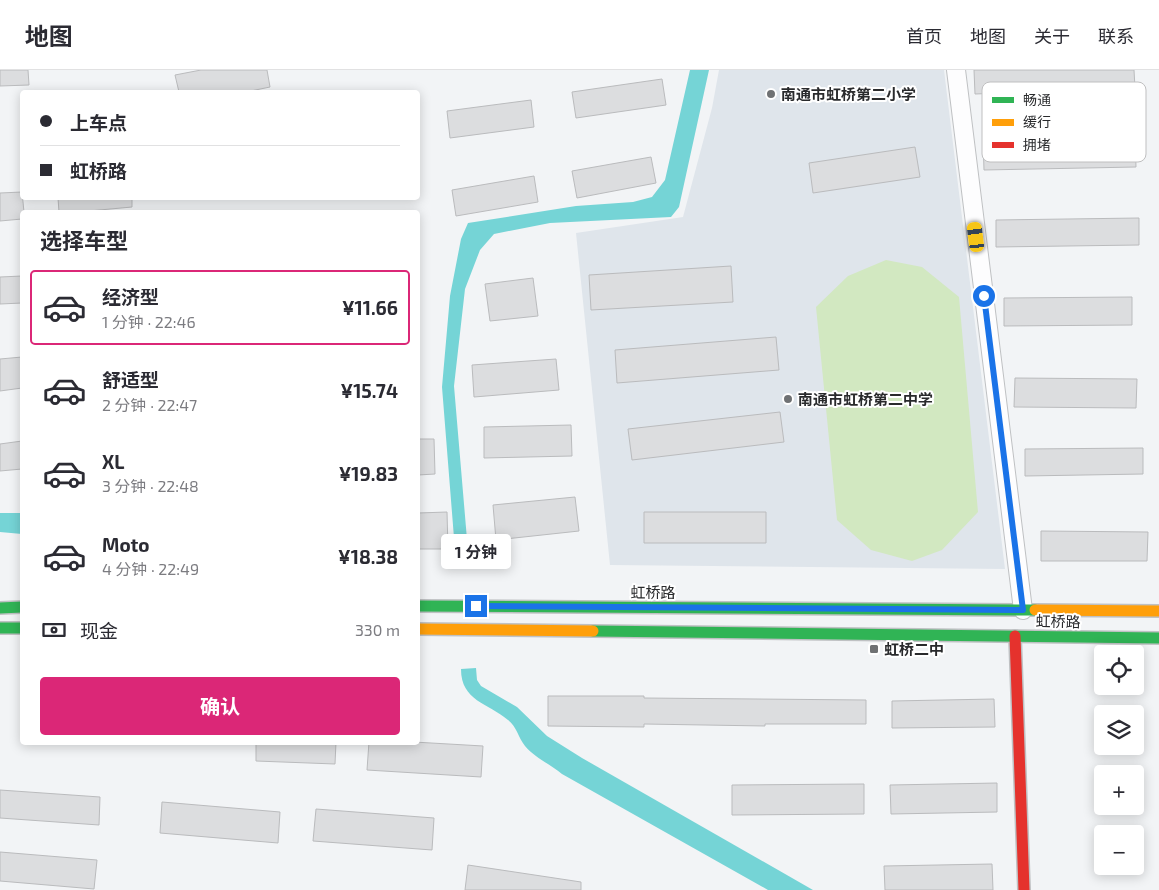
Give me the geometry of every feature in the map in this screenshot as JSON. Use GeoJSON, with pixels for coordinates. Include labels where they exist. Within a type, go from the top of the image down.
{"type":"FeatureCollection","features":[{"type":"Feature","properties":{"kind":"main road","name":"虹桥路"},"geometry":{"type":"LineString","coordinates":[[420,606],[1159,611]]}},
{"type":"Feature","properties":{"kind":"main road"},"geometry":{"type":"LineString","coordinates":[[0,608],[20,607]]}},
{"type":"Feature","properties":{"kind":"main road"},"geometry":{"type":"LineString","coordinates":[[0,628],[20,628]]}},
{"type":"Feature","properties":{"kind":"main road","name":"虹桥路"},"geometry":{"type":"LineString","coordinates":[[420,629],[1159,638]]}},
{"type":"Feature","properties":{"kind":"main road"},"geometry":{"type":"LineString","coordinates":[[1014,636],[1024,890]]}},
{"type":"Feature","properties":{"kind":"street"},"geometry":{"type":"LineString","coordinates":[[956,70],[1023,610]]}},
{"type":"Feature","properties":{"kind":"shaded area","name":"南通市虹桥第二中学"},"geometry":{"type":"Polygon","coordinates":[[[719,70],[944,70],[1005,569],[610,565],[576,233],[683,217],[712,108],[719,70]]]}},
{"type":"Feature","properties":{"kind":"green space"},"geometry":{"type":"Polygon","coordinates":[[[886,260],[922,267],[959,297],[978,512],[942,550],[912,561],[871,550],[837,520],[816,307],[848,276],[886,260]]]}},
{"type":"Feature","properties":{"kind":"water"},"geometry":{"type":"Polygon","coordinates":[[[690,70],[709,70],[679,207],[671,217],[550,223],[494,234],[480,250],[465,289],[454,386],[469,563],[456,563],[442,387],[450,296],[461,239],[468,223],[576,206],[633,202],[652,197],[665,180],[690,70]]]}},
{"type":"Feature","properties":{"kind":"water"},"geometry":{"type":"Polygon","coordinates":[[[0,513],[20,513],[20,534],[0,532],[0,513]]]}},
{"type":"Feature","properties":{"kind":"water"},"geometry":{"type":"Polygon","coordinates":[[[476,668],[477,680],[481,686],[517,707],[547,736],[582,758],[813,890],[768,890],[562,774],[529,750],[508,720],[471,695],[462,680],[461,669],[476,668]]]}},
{"type":"Feature","properties":{"kind":"building"},"geometry":{"type":"Polygon","coordinates":[[[0,70],[28,70],[29,85],[0,86],[0,70]]]}},
{"type":"Feature","properties":{"kind":"building"},"geometry":{"type":"Polygon","coordinates":[[[201,70],[267,70],[270,87],[256,90],[179,90],[175,75],[201,70]]]}},
{"type":"Feature","properties":{"kind":"building"},"geometry":{"type":"Polygon","coordinates":[[[974,70],[1134,70],[1135,82],[982,82],[982,94],[975,94],[974,70]]]}},
{"type":"Feature","properties":{"kind":"building"},"geometry":{"type":"Polygon","coordinates":[[[662,79],[666,105],[576,118],[572,92],[662,79]]]}},
{"type":"Feature","properties":{"kind":"building"},"geometry":{"type":"Polygon","coordinates":[[[531,100],[534,127],[450,138],[447,111],[531,100]]]}},
{"type":"Feature","properties":{"kind":"building"},"geometry":{"type":"Polygon","coordinates":[[[915,147],[920,177],[813,193],[809,163],[915,147]]]}},
{"type":"Feature","properties":{"kind":"building"},"geometry":{"type":"Polygon","coordinates":[[[651,157],[656,183],[577,198],[572,171],[651,157]]]}},
{"type":"Feature","properties":{"kind":"building"},"geometry":{"type":"Polygon","coordinates":[[[984,162],[1136,162],[1136,167],[984,170],[984,162]]]}},
{"type":"Feature","properties":{"kind":"building"},"geometry":{"type":"Polygon","coordinates":[[[534,176],[538,202],[456,216],[452,190],[534,176]]]}},
{"type":"Feature","properties":{"kind":"building"},"geometry":{"type":"Polygon","coordinates":[[[20,192],[20,200],[23,200],[24,210],[20,210],[20,219],[0,221],[0,193],[20,192]]]}},
{"type":"Feature","properties":{"kind":"building"},"geometry":{"type":"Polygon","coordinates":[[[58,200],[132,200],[132,207],[100,210],[59,210],[58,200]]]}},
{"type":"Feature","properties":{"kind":"building"},"geometry":{"type":"Polygon","coordinates":[[[1139,218],[1139,245],[996,247],[996,220],[1139,218]]]}},
{"type":"Feature","properties":{"kind":"building"},"geometry":{"type":"Polygon","coordinates":[[[731,266],[733,302],[591,310],[589,275],[731,266]]]}},
{"type":"Feature","properties":{"kind":"building"},"geometry":{"type":"Polygon","coordinates":[[[20,276],[20,303],[0,304],[0,277],[20,276]]]}},
{"type":"Feature","properties":{"kind":"building"},"geometry":{"type":"Polygon","coordinates":[[[533,278],[538,316],[490,321],[485,284],[533,278]]]}},
{"type":"Feature","properties":{"kind":"building"},"geometry":{"type":"Polygon","coordinates":[[[1132,297],[1132,325],[1004,326],[1004,298],[1132,297]]]}},
{"type":"Feature","properties":{"kind":"building"},"geometry":{"type":"Polygon","coordinates":[[[776,337],[779,370],[617,383],[615,350],[776,337]]]}},
{"type":"Feature","properties":{"kind":"building"},"geometry":{"type":"Polygon","coordinates":[[[20,357],[20,388],[0,391],[0,359],[20,357]]]}},
{"type":"Feature","properties":{"kind":"building"},"geometry":{"type":"Polygon","coordinates":[[[556,359],[559,390],[474,397],[472,365],[556,359]]]}},
{"type":"Feature","properties":{"kind":"building"},"geometry":{"type":"Polygon","coordinates":[[[1015,378],[1137,379],[1136,408],[1014,407],[1015,378]]]}},
{"type":"Feature","properties":{"kind":"building"},"geometry":{"type":"Polygon","coordinates":[[[780,412],[784,442],[632,460],[628,429],[780,412]]]}},
{"type":"Feature","properties":{"kind":"building"},"geometry":{"type":"Polygon","coordinates":[[[571,425],[572,456],[484,458],[484,427],[571,425]]]}},
{"type":"Feature","properties":{"kind":"building"},"geometry":{"type":"Polygon","coordinates":[[[420,439],[434,439],[435,474],[420,475],[420,439]]]}},
{"type":"Feature","properties":{"kind":"building"},"geometry":{"type":"Polygon","coordinates":[[[20,441],[20,469],[0,471],[0,444],[20,441]]]}},
{"type":"Feature","properties":{"kind":"building"},"geometry":{"type":"Polygon","coordinates":[[[1143,448],[1143,474],[1025,476],[1025,449],[1143,448]]]}},
{"type":"Feature","properties":{"kind":"building"},"geometry":{"type":"Polygon","coordinates":[[[575,497],[579,531],[496,540],[493,505],[575,497]]]}},
{"type":"Feature","properties":{"kind":"building"},"geometry":{"type":"Polygon","coordinates":[[[447,512],[448,549],[420,549],[420,513],[447,512]]]}},
{"type":"Feature","properties":{"kind":"building"},"geometry":{"type":"Polygon","coordinates":[[[644,512],[766,512],[766,543],[644,543],[644,512]]]}},
{"type":"Feature","properties":{"kind":"building"},"geometry":{"type":"Polygon","coordinates":[[[1041,531],[1148,532],[1147,561],[1041,561],[1041,531]]]}},
{"type":"Feature","properties":{"kind":"building"},"geometry":{"type":"Polygon","coordinates":[[[548,696],[866,700],[866,724],[765,724],[765,726],[644,724],[644,727],[548,726],[548,696]]]}},
{"type":"Feature","properties":{"kind":"building"},"geometry":{"type":"Polygon","coordinates":[[[994,699],[995,727],[892,728],[892,701],[994,699]]]}},
{"type":"Feature","properties":{"kind":"building"},"geometry":{"type":"Polygon","coordinates":[[[420,742],[483,746],[481,777],[367,770],[369,745],[420,745],[420,742]]]}},
{"type":"Feature","properties":{"kind":"building"},"geometry":{"type":"Polygon","coordinates":[[[256,745],[336,745],[335,764],[256,761],[256,745]]]}},
{"type":"Feature","properties":{"kind":"building"},"geometry":{"type":"Polygon","coordinates":[[[997,783],[997,812],[891,814],[890,785],[997,783]]]}},
{"type":"Feature","properties":{"kind":"building"},"geometry":{"type":"Polygon","coordinates":[[[864,784],[864,814],[732,815],[732,785],[864,784]]]}},
{"type":"Feature","properties":{"kind":"building"},"geometry":{"type":"Polygon","coordinates":[[[0,790],[100,797],[99,825],[0,818],[0,790]]]}},
{"type":"Feature","properties":{"kind":"building"},"geometry":{"type":"Polygon","coordinates":[[[162,802],[280,812],[278,843],[160,833],[162,802]]]}},
{"type":"Feature","properties":{"kind":"building"},"geometry":{"type":"Polygon","coordinates":[[[316,809],[434,818],[432,850],[313,841],[316,809]]]}},
{"type":"Feature","properties":{"kind":"building"},"geometry":{"type":"Polygon","coordinates":[[[0,852],[97,860],[94,889],[0,881],[0,852]]]}},
{"type":"Feature","properties":{"kind":"building"},"geometry":{"type":"Polygon","coordinates":[[[992,864],[993,890],[885,890],[884,866],[992,864]]]}},
{"type":"Feature","properties":{"kind":"building"},"geometry":{"type":"Polygon","coordinates":[[[468,865],[581,882],[581,890],[465,890],[468,865]]]}},
{"type":"Feature","properties":{"kind":"traffic: fast"},"geometry":{"type":"LineString","coordinates":[[420,606],[1035,610]]}},
{"type":"Feature","properties":{"kind":"traffic: fast"},"geometry":{"type":"LineString","coordinates":[[0,608],[20,607]]}},
{"type":"Feature","properties":{"kind":"traffic: fast"},"geometry":{"type":"LineString","coordinates":[[0,628],[20,628]]}},
{"type":"Feature","properties":{"kind":"traffic: fast"},"geometry":{"type":"LineString","coordinates":[[593,631],[1159,638]]}},
{"type":"Feature","properties":{"kind":"traffic: slow"},"geometry":{"type":"LineString","coordinates":[[1035,610],[1159,611]]}},
{"type":"Feature","properties":{"kind":"traffic: slow"},"geometry":{"type":"LineString","coordinates":[[420,629],[593,631]]}},
{"type":"Feature","properties":{"kind":"traffic: jam"},"geometry":{"type":"LineString","coordinates":[[1015,636],[1024,890]]}},
{"type":"Feature","properties":{"kind":"place","name":"南通市虹桥第二小学"},"geometry":{"type":"Point","coordinates":[771,94]}},
{"type":"Feature","properties":{"kind":"place","name":"南通市虹桥第二中学"},"geometry":{"type":"Point","coordinates":[788,399]}},
{"type":"Feature","properties":{"kind":"place","name":"虹桥二中"},"geometry":{"type":"Point","coordinates":[874,649]}},
{"type":"Feature","properties":{"kind":"route"},"geometry":{"type":"LineString","coordinates":[[476,606],[1023,610],[984,296]]}}]}
